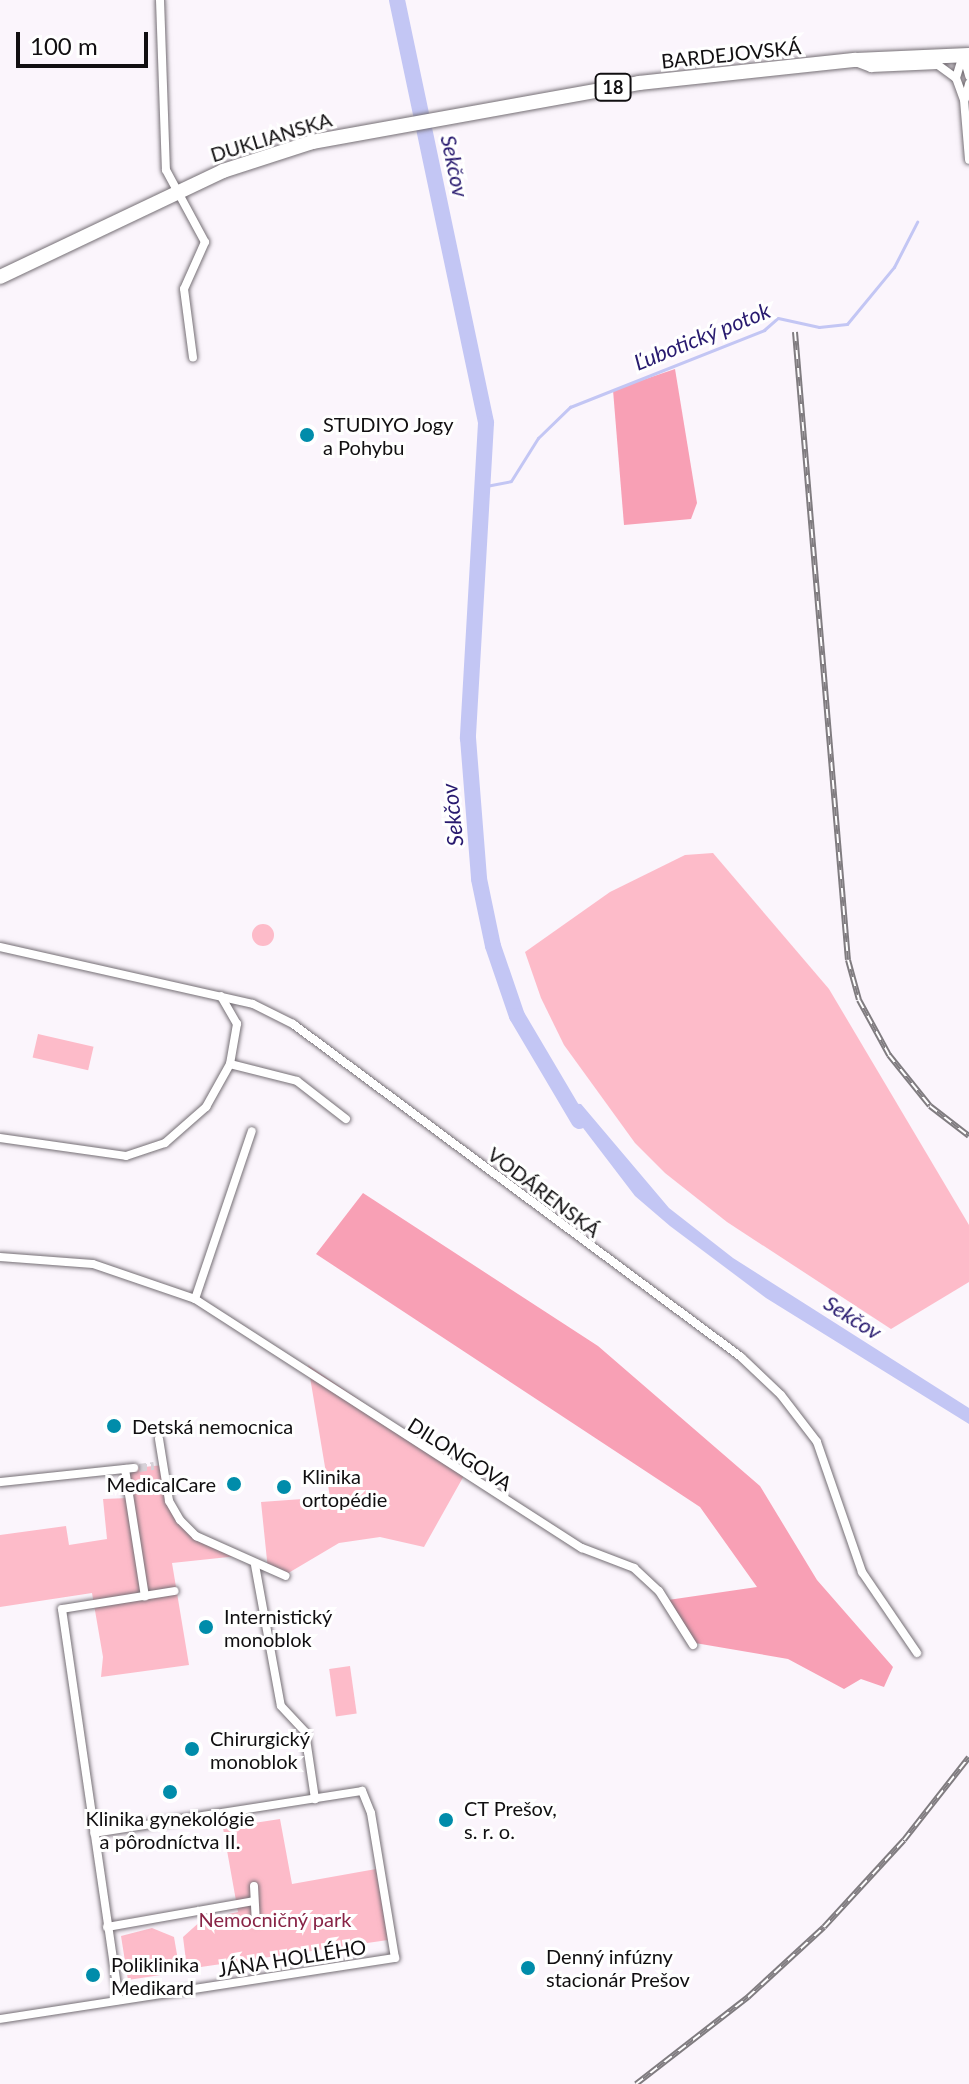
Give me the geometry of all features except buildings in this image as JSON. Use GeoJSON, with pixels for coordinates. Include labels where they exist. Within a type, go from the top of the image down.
{"type":"FeatureCollection","features":[{"type":"Feature","properties":{"kind":"main road","name":"BARDEJOVSKÁ"},"geometry":{"type":"LineString","coordinates":[[381,128],[639,83],[850,60],[966,55]]}},
{"type":"Feature","properties":{"kind":"main road","name":"DUKLIANSKA"},"geometry":{"type":"LineString","coordinates":[[0,277],[262,156],[381,128]]}},
{"type":"Feature","properties":{"kind":"street"},"geometry":{"type":"LineString","coordinates":[[160,0],[166,170],[205,242],[184,289],[193,357]]}},
{"type":"Feature","properties":{"kind":"street"},"geometry":{"type":"LineString","coordinates":[[956,78],[966,55]]}},
{"type":"Feature","properties":{"kind":"street"},"geometry":{"type":"LineString","coordinates":[[966,55],[969,76]]}},
{"type":"Feature","properties":{"kind":"street"},"geometry":{"type":"LineString","coordinates":[[850,60],[871,68],[938,65],[956,78],[964,100],[969,160]]}},
{"type":"Feature","properties":{"kind":"street"},"geometry":{"type":"LineString","coordinates":[[964,100],[969,84]]}},
{"type":"Feature","properties":{"kind":"street","name":"VODÁRENSKÁ"},"geometry":{"type":"LineString","coordinates":[[0,947],[253,1004],[293,1024],[741,1357],[781,1395],[817,1442],[862,1572],[917,1653]]}},
{"type":"Feature","properties":{"kind":"street"},"geometry":{"type":"LineString","coordinates":[[0,1138],[90,1154],[126,1156],[148,1151],[192,1122],[230,1064],[237,1024],[220,996]]}},
{"type":"Feature","properties":{"kind":"street"},"geometry":{"type":"LineString","coordinates":[[230,1064],[297,1081],[346,1119]]}},
{"type":"Feature","properties":{"kind":"street"},"geometry":{"type":"LineString","coordinates":[[195,1299],[252,1131]]}},
{"type":"Feature","properties":{"kind":"street","name":"DILONGOVA"},"geometry":{"type":"LineString","coordinates":[[0,1257],[93,1264],[195,1299],[556,1532],[646,1576],[693,1645]]}},
{"type":"Feature","properties":{"kind":"street"},"geometry":{"type":"LineString","coordinates":[[159,1439],[158,1465],[169,1501],[180,1520],[196,1536],[255,1565],[286,1576]]}},
{"type":"Feature","properties":{"kind":"street"},"geometry":{"type":"LineString","coordinates":[[0,1482],[130,1469],[145,1596]]}},
{"type":"Feature","properties":{"kind":"street"},"geometry":{"type":"LineString","coordinates":[[255,1565],[281,1706],[305,1732],[315,1799]]}},
{"type":"Feature","properties":{"kind":"street"},"geometry":{"type":"LineString","coordinates":[[119,2000],[62,1609],[175,1591]]}},
{"type":"Feature","properties":{"kind":"street","name":"JÁNA HOLLÉHO"},"geometry":{"type":"LineString","coordinates":[[0,2019],[395,1958],[371,1813],[362,1791],[94,1833]]}},
{"type":"Feature","properties":{"kind":"street"},"geometry":{"type":"LineString","coordinates":[[254,1886],[256,1921]]}},
{"type":"Feature","properties":{"kind":"street"},"geometry":{"type":"LineString","coordinates":[[107,1927],[254,1901]]}},
{"type":"Feature","properties":{"kind":"green space"},"geometry":{"type":"Polygon","coordinates":[[[713,853],[829,989],[969,1225],[969,1282],[891,1329],[727,1222],[665,1173],[635,1143],[564,1045],[541,998],[525,952],[610,892],[685,855],[713,853]]]}},
{"type":"Feature","properties":{"kind":"green space"},"geometry":{"type":"Polygon","coordinates":[[[259,924],[267,924],[274,935],[267,946],[259,946],[252,939],[252,931],[259,924]]]}},
{"type":"Feature","properties":{"kind":"green space"},"geometry":{"type":"Polygon","coordinates":[[[38,1034],[94,1047],[88,1070],[33,1057],[38,1034]]]}},
{"type":"Feature","properties":{"kind":"green space"},"geometry":{"type":"Polygon","coordinates":[[[308,1365],[466,1472],[424,1547],[380,1537],[339,1543],[285,1575],[268,1570],[261,1502],[330,1497],[308,1365]]]}},
{"type":"Feature","properties":{"kind":"green space"},"geometry":{"type":"Polygon","coordinates":[[[163,1465],[169,1502],[188,1527],[238,1556],[172,1563],[189,1665],[101,1677],[103,1657],[92,1593],[0,1607],[0,1535],[66,1526],[69,1545],[107,1539],[103,1499],[128,1498],[125,1469],[163,1465]]]}},
{"type":"Feature","properties":{"kind":"green space"},"geometry":{"type":"Polygon","coordinates":[[[350,1666],[357,1714],[336,1716],[329,1669],[350,1666]]]}},
{"type":"Feature","properties":{"kind":"green space","name":"Nemocničný park"},"geometry":{"type":"Polygon","coordinates":[[[280,1819],[292,1884],[376,1869],[388,1940],[187,1969],[183,1937],[203,1919],[238,1912],[223,1828],[280,1819]]]}},
{"type":"Feature","properties":{"kind":"green space","name":"Nemocničný park"},"geometry":{"type":"Polygon","coordinates":[[[152,1928],[174,1937],[180,1972],[128,1980],[121,1936],[152,1928]]]}},
{"type":"Feature","properties":{"kind":"shaded area"},"geometry":{"type":"Polygon","coordinates":[[[675,369],[697,503],[691,519],[624,525],[613,390],[675,369]]]}},
{"type":"Feature","properties":{"kind":"shaded area"},"geometry":{"type":"Polygon","coordinates":[[[363,1193],[598,1346],[760,1486],[817,1580],[893,1667],[884,1687],[861,1679],[844,1689],[788,1659],[695,1643],[668,1600],[757,1587],[700,1507],[316,1254],[363,1193]]]}},
{"type":"Feature","properties":{"kind":"water"},"geometry":{"type":"Polygon","coordinates":[[[564,1103],[581,1104],[669,1208],[733,1258],[969,1408],[969,1424],[766,1298],[670,1226],[635,1196],[564,1103]]]}},
{"type":"Feature","properties":{"kind":"waterway","name":"Sekčov"},"geometry":{"type":"LineString","coordinates":[[397,0],[486,423],[468,738],[479,879],[493,946],[517,1016],[579,1121]]}},
{"type":"Feature","properties":{"kind":"waterway","name":"Ľubotický potok"},"geometry":{"type":"LineString","coordinates":[[486,486],[511,481],[538,438],[570,407],[764,330],[778,318],[819,327],[847,324],[894,267],[917,222]]}},
{"type":"Feature","properties":{"kind":"tunnel"},"geometry":{"type":"LineString","coordinates":[[139,1468],[154,1466]]}},
{"type":"Feature","properties":{"kind":"railway"},"geometry":{"type":"LineString","coordinates":[[795,332],[848,960],[859,1000],[889,1055],[930,1106],[969,1136]]}},
{"type":"Feature","properties":{"kind":"railway"},"geometry":{"type":"LineString","coordinates":[[636,2084],[748,1997],[824,1927],[904,1840],[969,1757]]}},
{"type":"Feature","properties":{"kind":"place","name":"STUDIYO Jogy a Pohybu"},"geometry":{"type":"Point","coordinates":[307,435]}},
{"type":"Feature","properties":{"kind":"place","name":"Detská nemocnica"},"geometry":{"type":"Point","coordinates":[114,1426]}},
{"type":"Feature","properties":{"kind":"place","name":"MedicalCare"},"geometry":{"type":"Point","coordinates":[234,1484]}},
{"type":"Feature","properties":{"kind":"place","name":"Klinika ortopédie"},"geometry":{"type":"Point","coordinates":[284,1487]}},
{"type":"Feature","properties":{"kind":"place","name":"Internistický monoblok"},"geometry":{"type":"Point","coordinates":[206,1627]}},
{"type":"Feature","properties":{"kind":"place","name":"Chirurgický monoblok"},"geometry":{"type":"Point","coordinates":[192,1749]}},
{"type":"Feature","properties":{"kind":"place","name":"Klinika gynekológie a pôrodníctva II."},"geometry":{"type":"Point","coordinates":[170,1792]}},
{"type":"Feature","properties":{"kind":"place","name":"CT Prešov, s. r. o."},"geometry":{"type":"Point","coordinates":[446,1820]}},
{"type":"Feature","properties":{"kind":"place","name":"Denný infúzny stacionár Prešov"},"geometry":{"type":"Point","coordinates":[528,1968]}},
{"type":"Feature","properties":{"kind":"place","name":"Poliklinika Medikard"},"geometry":{"type":"Point","coordinates":[93,1975]}}]}
